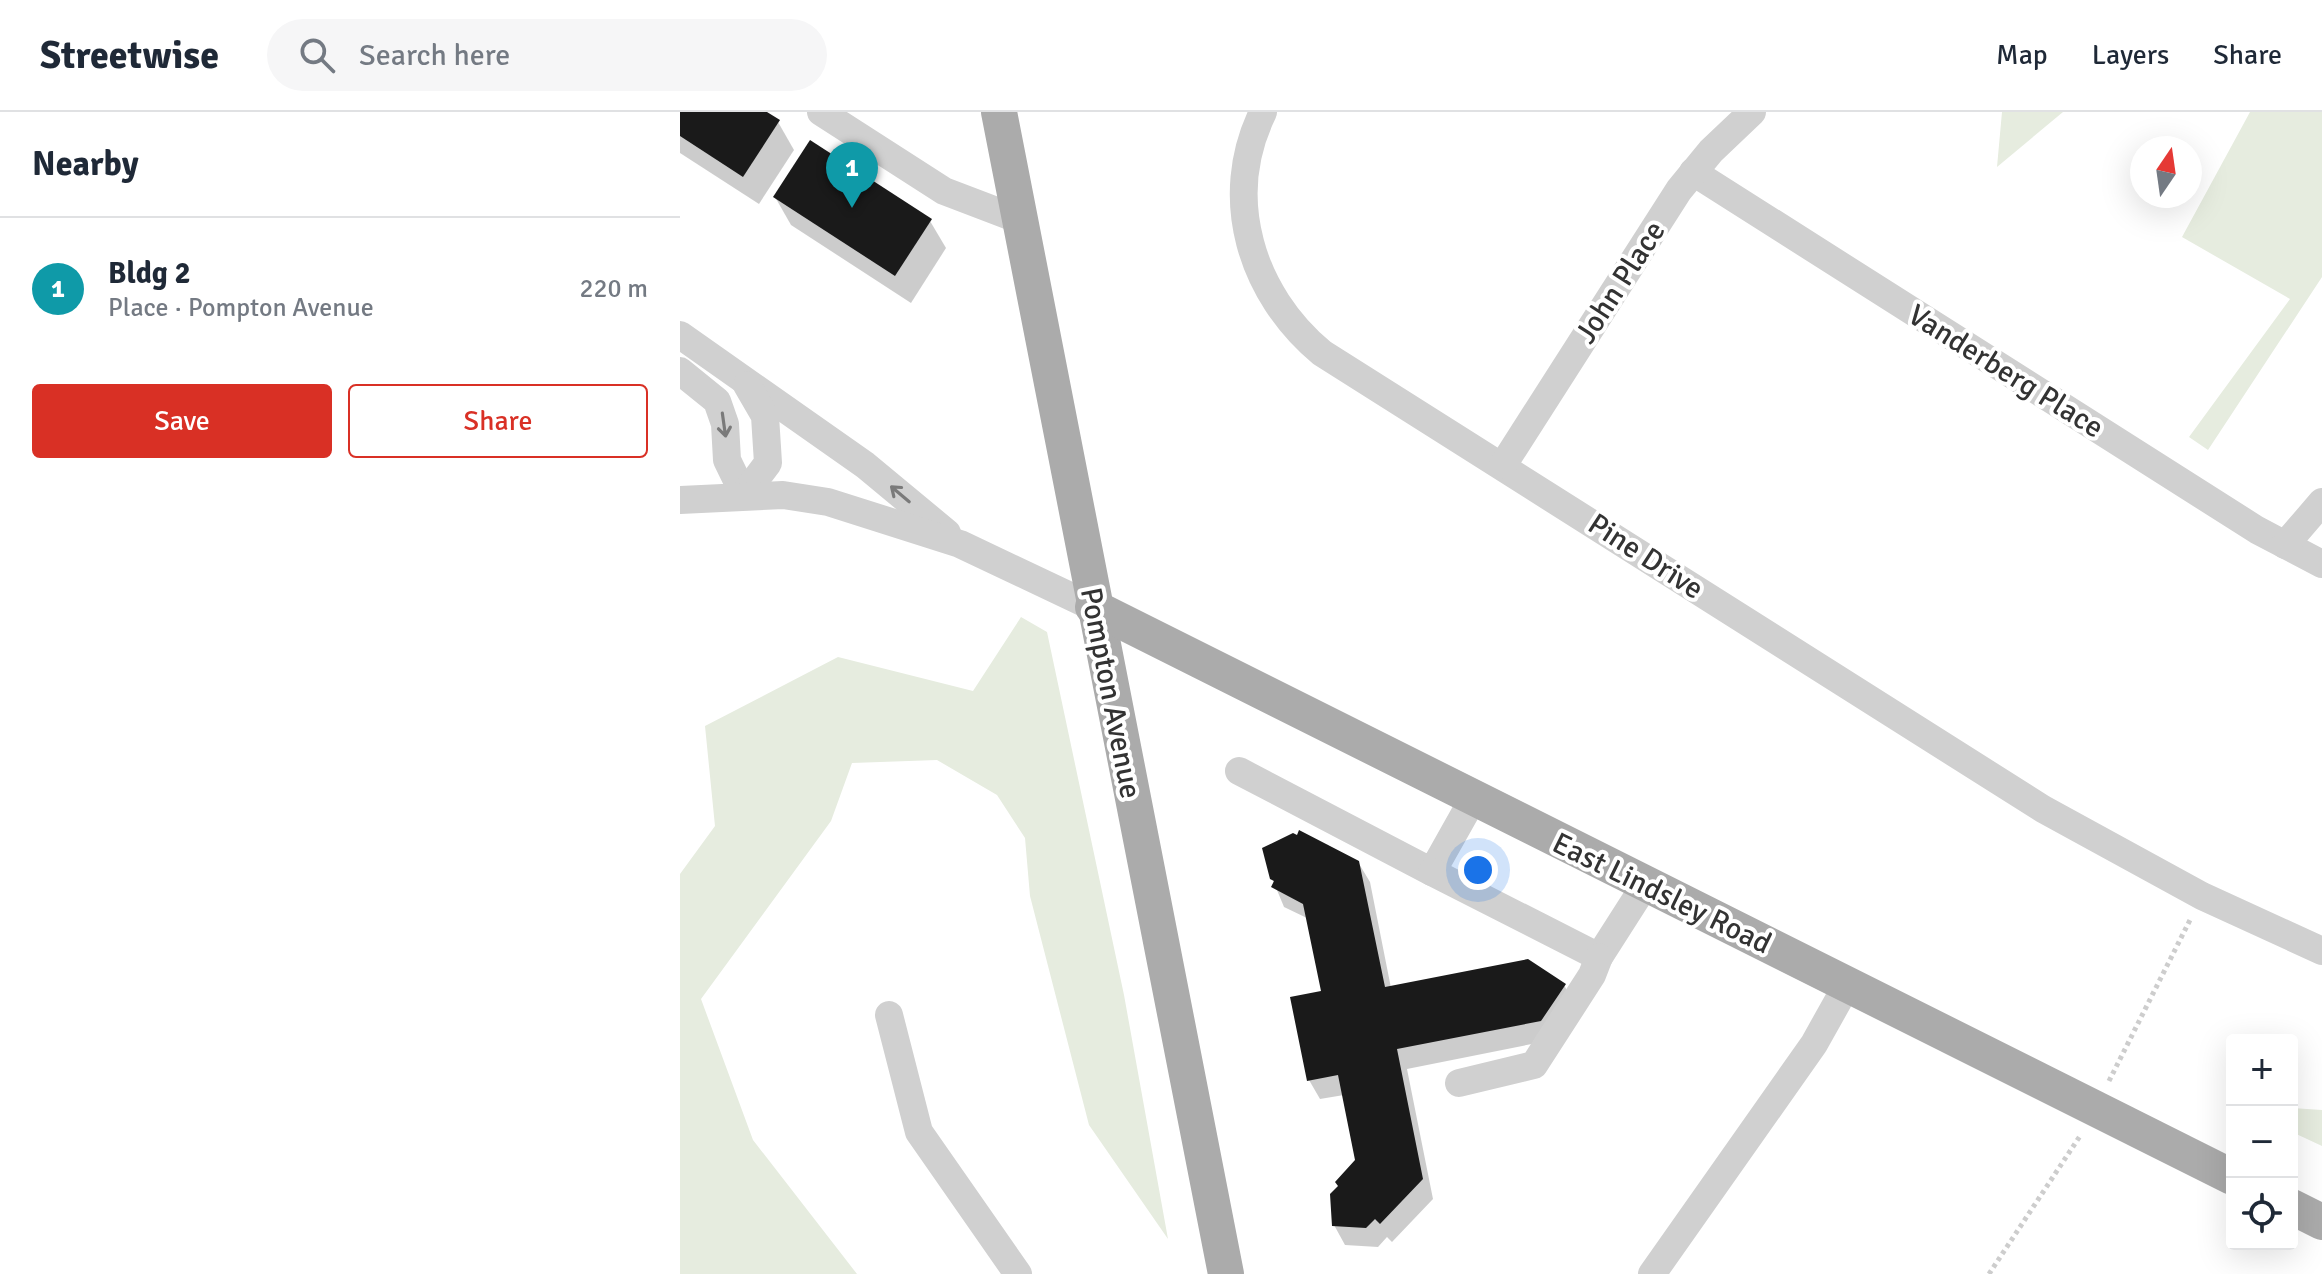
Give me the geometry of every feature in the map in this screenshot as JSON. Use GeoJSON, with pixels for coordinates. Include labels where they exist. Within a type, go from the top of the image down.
{"type":"FeatureCollection","features":[{"type":"Feature","properties":{"kind":"main road","name":"Pompton Avenue"},"geometry":{"type":"LineString","coordinates":[[999,112],[1093,607],[1226,1274]]}},
{"type":"Feature","properties":{"kind":"main road","name":"East Lindsley Road"},"geometry":{"type":"LineString","coordinates":[[1093,607],[2226,1174]]}},
{"type":"Feature","properties":{"kind":"main road"},"geometry":{"type":"LineString","coordinates":[[2298,1210],[2322,1222]]}},
{"type":"Feature","properties":{"kind":"street"},"geometry":{"type":"LineString","coordinates":[[821,112],[944,191],[1020,220]]}},
{"type":"Feature","properties":{"kind":"street","name":"Pine Drive"},"geometry":{"type":"LineString","coordinates":[[1263,112],[1250,146],[1243,197],[1249,245],[1277,305],[1322,353],[2043,809],[2202,896],[2322,951]]}},
{"type":"Feature","properties":{"kind":"street","name":"John Place"},"geometry":{"type":"LineString","coordinates":[[1503,465],[1693,172],[1752,112]]}},
{"type":"Feature","properties":{"kind":"street","name":"Vanderberg Place"},"geometry":{"type":"LineString","coordinates":[[1693,172],[2285,545],[2322,564]]}},
{"type":"Feature","properties":{"kind":"street"},"geometry":{"type":"LineString","coordinates":[[680,335],[865,465],[960,544]]}},
{"type":"Feature","properties":{"kind":"street"},"geometry":{"type":"LineString","coordinates":[[680,371],[717,401],[725,424],[727,460],[744,495]]}},
{"type":"Feature","properties":{"kind":"street"},"geometry":{"type":"LineString","coordinates":[[744,380],[765,416],[768,463],[744,495]]}},
{"type":"Feature","properties":{"kind":"street"},"geometry":{"type":"LineString","coordinates":[[680,500],[783,495],[828,502],[960,544],[1093,607]]}},
{"type":"Feature","properties":{"kind":"street"},"geometry":{"type":"LineString","coordinates":[[2285,545],[2322,502]]}},
{"type":"Feature","properties":{"kind":"street"},"geometry":{"type":"LineString","coordinates":[[1239,771],[1599,957]]}},
{"type":"Feature","properties":{"kind":"street"},"geometry":{"type":"LineString","coordinates":[[1432,872],[1473,799]]}},
{"type":"Feature","properties":{"kind":"street"},"geometry":{"type":"LineString","coordinates":[[1459,1083],[1534,1065],[1645,885]]}},
{"type":"Feature","properties":{"kind":"street"},"geometry":{"type":"LineString","coordinates":[[1652,1274],[1814,1044],[1847,985]]}},
{"type":"Feature","properties":{"kind":"street"},"geometry":{"type":"LineString","coordinates":[[889,1015],[919,1132],[1018,1274]]}},
{"type":"Feature","properties":{"kind":"shaded area"},"geometry":{"type":"Polygon","coordinates":[[[2002,112],[2063,112],[1997,167],[2002,112]]]}},
{"type":"Feature","properties":{"kind":"shaded area"},"geometry":{"type":"Polygon","coordinates":[[[2250,112],[2322,112],[2322,277],[2208,450],[2189,437],[2290,299],[2182,237],[2198,208],[2202,208],[2202,200],[2250,112]]]}},
{"type":"Feature","properties":{"kind":"shaded area"},"geometry":{"type":"Polygon","coordinates":[[[1021,617],[1047,632],[1124,995],[1168,1239],[1089,1125],[1030,896],[1025,838],[997,795],[937,760],[852,763],[831,821],[701,999],[753,1140],[857,1274],[680,1274],[680,874],[715,826],[705,726],[838,657],[973,691],[1021,617]]]}},
{"type":"Feature","properties":{"kind":"shaded area"},"geometry":{"type":"Polygon","coordinates":[[[2298,1108],[2322,1110],[2322,1146],[2298,1135],[2298,1108]]]}},
{"type":"Feature","properties":{"kind":"building"},"geometry":{"type":"Polygon","coordinates":[[[680,112],[767,112],[780,120],[743,177],[680,136],[680,112]]]}},
{"type":"Feature","properties":{"kind":"building"},"geometry":{"type":"Polygon","coordinates":[[[810,140],[932,219],[895,276],[773,197],[810,140]]]}},
{"type":"Feature","properties":{"kind":"building"},"geometry":{"type":"Polygon","coordinates":[[[1299,830],[1359,861],[1385,987],[1528,959],[1566,984],[1541,1021],[1397,1049],[1423,1179],[1380,1224],[1375,1219],[1366,1228],[1332,1226],[1330,1194],[1338,1186],[1335,1182],[1355,1160],[1338,1075],[1307,1081],[1290,997],[1321,991],[1303,904],[1271,887],[1274,881],[1270,879],[1262,848],[1293,833],[1297,835],[1299,830]]]}},
{"type":"Feature","properties":{"kind":"place","name":"Bldg 2"},"geometry":{"type":"Point","coordinates":[852,208]}}]}
